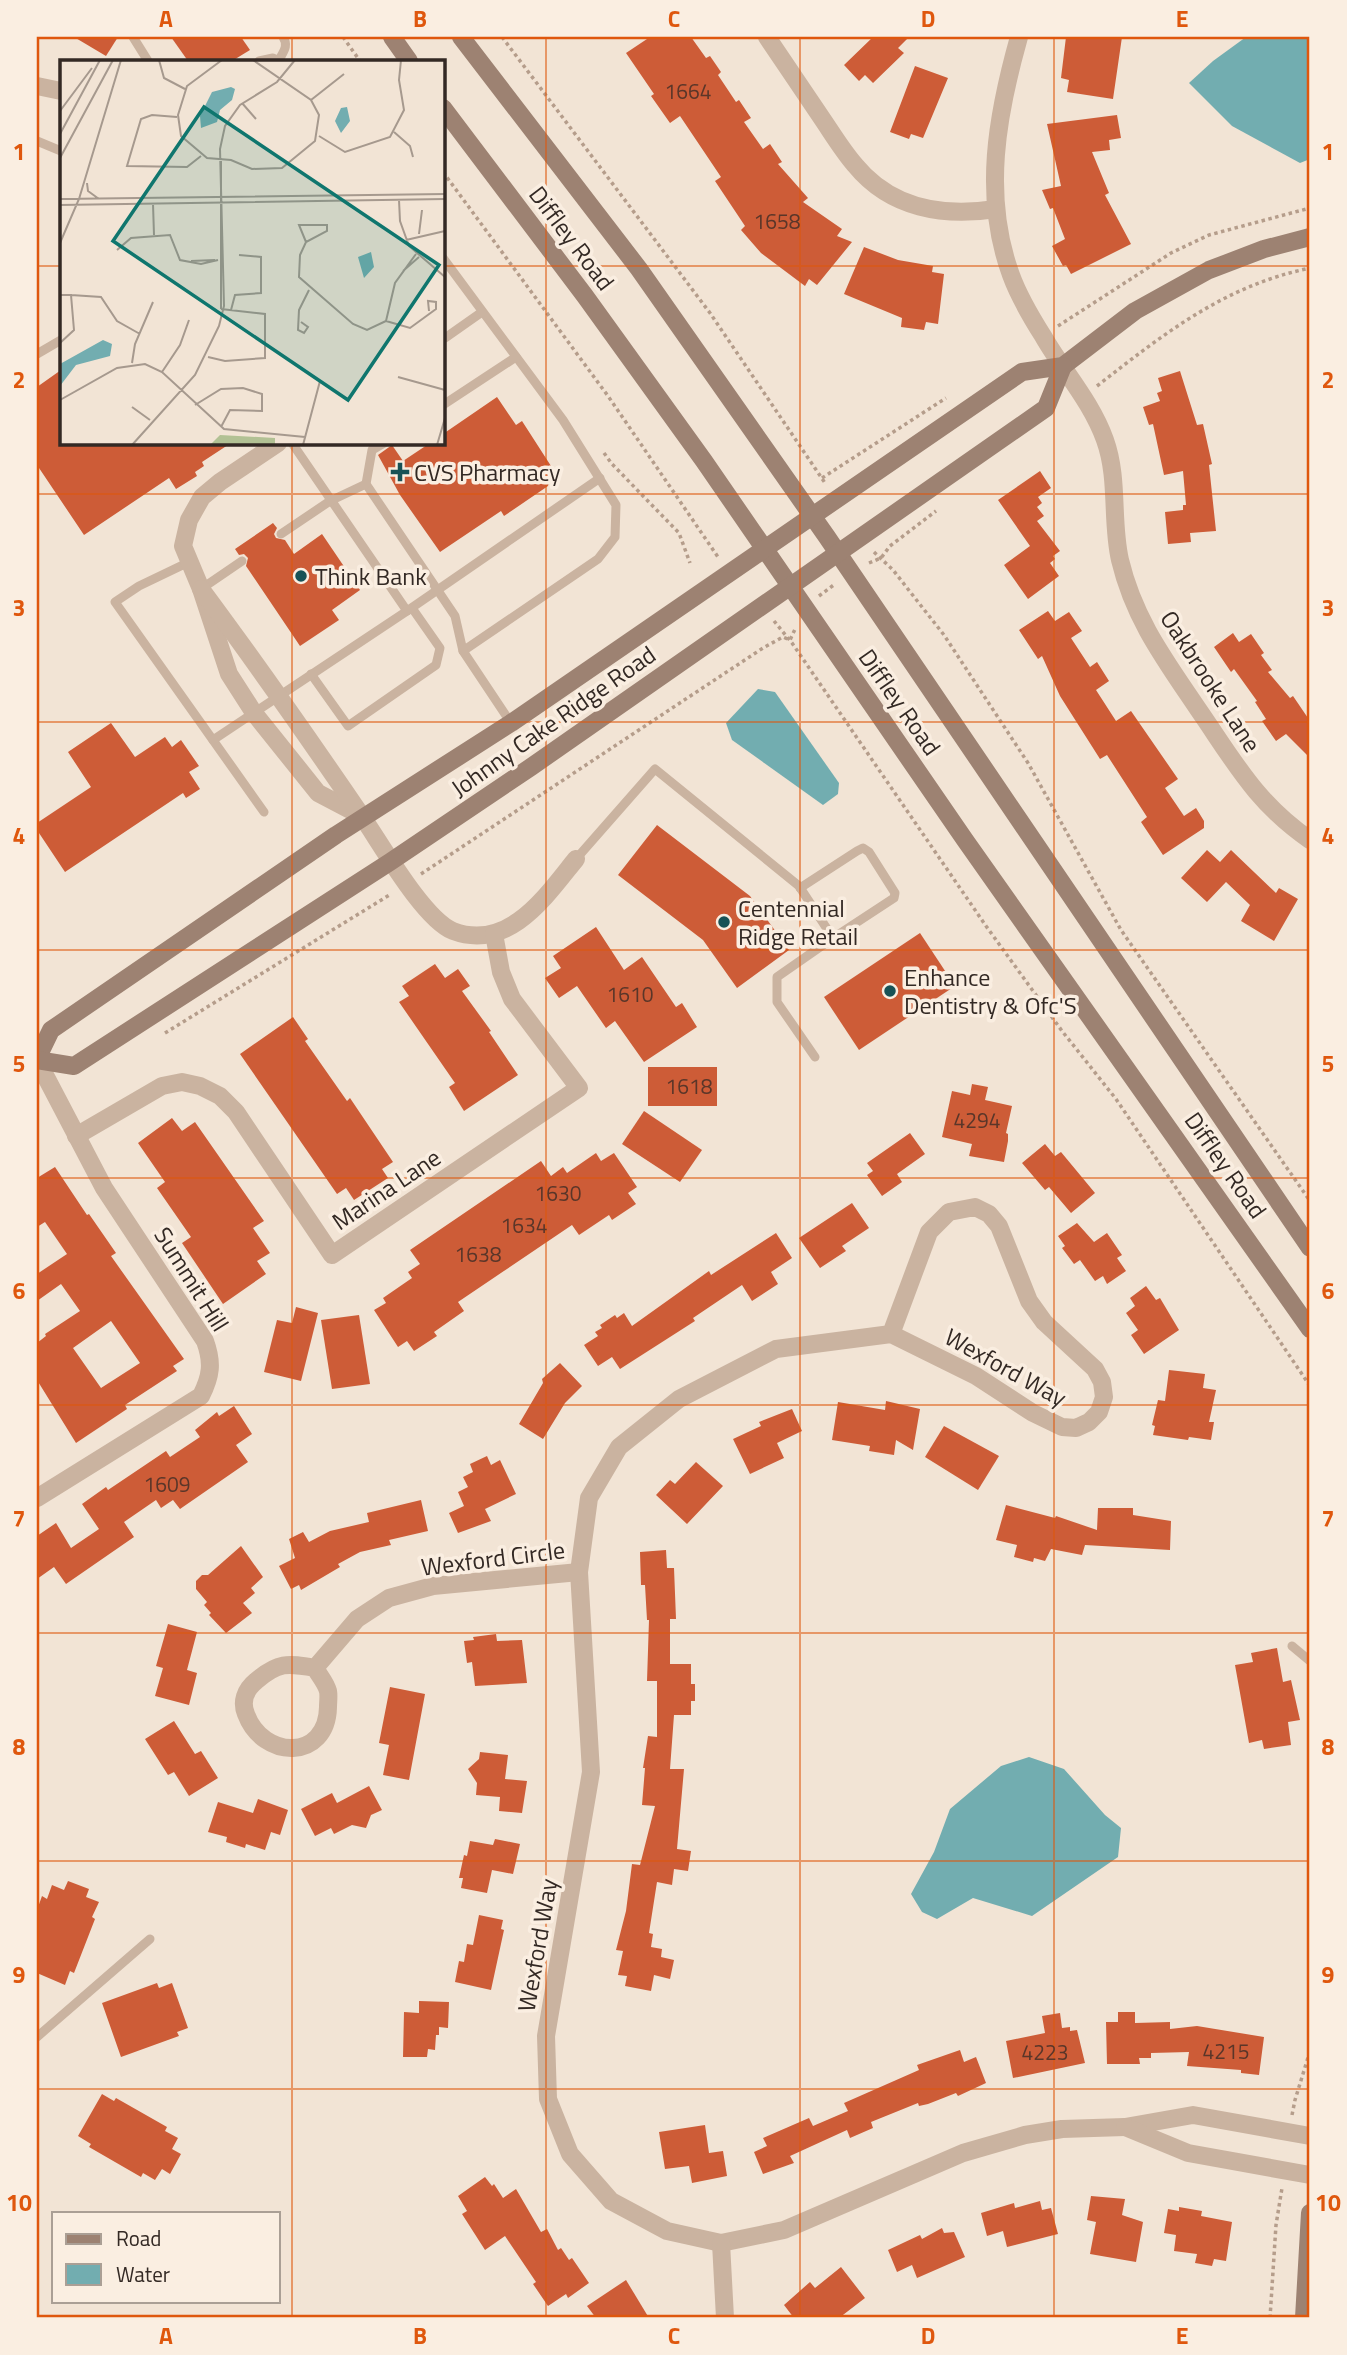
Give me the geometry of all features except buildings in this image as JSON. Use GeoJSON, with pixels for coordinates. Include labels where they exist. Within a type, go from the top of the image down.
{"type":"FeatureCollection","features":[{"type":"Feature","properties":{"kind":"main road"},"geometry":{"type":"LineString","coordinates":[[392,37],[408,60]]}},
{"type":"Feature","properties":{"kind":"main road","name":"Diffley Road"},"geometry":{"type":"LineString","coordinates":[[461,37],[639,269],[813,516],[1310,1248]]}},
{"type":"Feature","properties":{"kind":"main road","name":"Diffley Road"},"geometry":{"type":"LineString","coordinates":[[444,109],[593,307],[765,549],[965,840],[1310,1329]]}},
{"type":"Feature","properties":{"kind":"main road","name":"Johnny Cake Ridge Road"},"geometry":{"type":"LineString","coordinates":[[1063,366],[1046,408],[531,767],[390,862],[74,1066],[37,1059],[51,1030],[363,817],[511,723],[1021,372],[1063,366],[1135,311],[1186,281],[1233,260],[1310,237]]}},
{"type":"Feature","properties":{"kind":"main road"},"geometry":{"type":"LineString","coordinates":[[1304,2318],[1310,2213]]}},
{"type":"Feature","properties":{"kind":"street"},"geometry":{"type":"LineString","coordinates":[[767,37],[842,149],[856,168],[871,180],[886,191],[920,207],[957,214],[996,209]]}},
{"type":"Feature","properties":{"kind":"street","name":"Oakbrooke Lane"},"geometry":{"type":"LineString","coordinates":[[1019,37],[997,133],[994,158],[996,209],[1006,261],[1018,293],[1044,339],[1095,417],[1105,441],[1112,468],[1120,559],[1129,592],[1142,622],[1254,791],[1285,822],[1310,840]]}},
{"type":"Feature","properties":{"kind":"street"},"geometry":{"type":"LineString","coordinates":[[37,86],[60,91]]}},
{"type":"Feature","properties":{"kind":"street"},"geometry":{"type":"LineString","coordinates":[[277,444],[202,497],[189,520],[183,546],[201,589],[229,674],[254,713],[318,793],[363,817]]}},
{"type":"Feature","properties":{"kind":"street"},"geometry":{"type":"LineString","coordinates":[[201,589],[363,817],[390,862],[431,914],[451,930],[467,934],[494,934],[522,920],[542,901],[576,859]]}},
{"type":"Feature","properties":{"kind":"street","name":"Marina Lane"},"geometry":{"type":"LineString","coordinates":[[76,1136],[163,1086],[182,1083],[201,1086],[220,1096],[236,1112],[332,1255],[579,1088],[512,999],[501,972],[494,934]]}},
{"type":"Feature","properties":{"kind":"street","name":"Summit Hill"},"geometry":{"type":"LineString","coordinates":[[37,1059],[104,1188],[205,1341],[212,1368],[201,1396],[37,1498]]}},
{"type":"Feature","properties":{"kind":"street","name":"Wexford Way"},"geometry":{"type":"LineString","coordinates":[[891,1334],[929,1231],[949,1212],[975,1207],[989,1214],[999,1226],[1029,1301],[1044,1322],[1095,1369],[1102,1382],[1104,1397],[1099,1412],[1089,1422],[1076,1428],[1062,1427],[1033,1413],[976,1377],[891,1334],[776,1349],[678,1399],[619,1447],[589,1498],[579,1572],[591,1772],[546,2036],[548,2099],[570,2154],[611,2201],[667,2231],[721,2243],[784,2230],[963,2153],[1025,2135],[1062,2129],[1125,2127],[1194,2115],[1310,2136]]}},
{"type":"Feature","properties":{"kind":"street","name":"Wexford Circle"},"geometry":{"type":"LineString","coordinates":[[315,1668],[356,1619],[389,1598],[433,1586],[579,1572]]}},
{"type":"Feature","properties":{"kind":"street"},"geometry":{"type":"LineString","coordinates":[[287,1663],[315,1668],[328,1692],[328,1718],[317,1739],[299,1748],[279,1748],[261,1740],[250,1725],[243,1706],[248,1688],[266,1672],[287,1663]]}},
{"type":"Feature","properties":{"kind":"street","name":"Wexford Way"},"geometry":{"type":"LineString","coordinates":[[1125,2127],[1188,2153],[1310,2175]]}},
{"type":"Feature","properties":{"kind":"street"},"geometry":{"type":"LineString","coordinates":[[721,2243],[725,2318]]}},
{"type":"Feature","properties":{"kind":"lane"},"geometry":{"type":"LineString","coordinates":[[133,37],[147,60]]}},
{"type":"Feature","properties":{"kind":"lane"},"geometry":{"type":"LineString","coordinates":[[280,60],[286,48],[283,37]]}},
{"type":"Feature","properties":{"kind":"lane"},"geometry":{"type":"LineString","coordinates":[[37,141],[60,151]]}},
{"type":"Feature","properties":{"kind":"lane"},"geometry":{"type":"LineString","coordinates":[[444,259],[563,420],[616,505],[615,537],[598,559],[463,651]]}},
{"type":"Feature","properties":{"kind":"lane"},"geometry":{"type":"LineString","coordinates":[[445,338],[482,312]]}},
{"type":"Feature","properties":{"kind":"lane"},"geometry":{"type":"LineString","coordinates":[[37,354],[60,341]]}},
{"type":"Feature","properties":{"kind":"lane"},"geometry":{"type":"LineString","coordinates":[[444,404],[516,357]]}},
{"type":"Feature","properties":{"kind":"lane"},"geometry":{"type":"LineString","coordinates":[[293,444],[330,501],[440,648],[436,665],[348,726],[311,674]]}},
{"type":"Feature","properties":{"kind":"lane"},"geometry":{"type":"LineString","coordinates":[[382,444],[372,450],[366,484],[438,588],[454,616],[463,651],[511,723]]}},
{"type":"Feature","properties":{"kind":"lane"},"geometry":{"type":"LineString","coordinates":[[213,740],[600,478]]}},
{"type":"Feature","properties":{"kind":"lane"},"geometry":{"type":"LineString","coordinates":[[281,534],[330,501],[366,484]]}},
{"type":"Feature","properties":{"kind":"lane"},"geometry":{"type":"LineString","coordinates":[[201,589],[243,561]]}},
{"type":"Feature","properties":{"kind":"lane"},"geometry":{"type":"LineString","coordinates":[[189,562],[139,586],[115,602],[264,812]]}},
{"type":"Feature","properties":{"kind":"lane"},"geometry":{"type":"LineString","coordinates":[[576,859],[655,769],[800,888],[833,938]]}},
{"type":"Feature","properties":{"kind":"lane"},"geometry":{"type":"LineString","coordinates":[[800,888],[863,848],[895,893],[894,898],[777,977],[777,1002],[815,1057]]}},
{"type":"Feature","properties":{"kind":"lane"},"geometry":{"type":"LineString","coordinates":[[1292,1646],[1310,1661]]}},
{"type":"Feature","properties":{"kind":"lane"},"geometry":{"type":"LineString","coordinates":[[37,2037],[150,1939]]}},
{"type":"Feature","properties":{"kind":"path"},"geometry":{"type":"LineString","coordinates":[[343,37],[359,60]]}},
{"type":"Feature","properties":{"kind":"path"},"geometry":{"type":"LineString","coordinates":[[502,37],[710,313],[835,500]]}},
{"type":"Feature","properties":{"kind":"path"},"geometry":{"type":"LineString","coordinates":[[444,173],[608,396],[710,547],[730,572]]}},
{"type":"Feature","properties":{"kind":"path"},"geometry":{"type":"LineString","coordinates":[[604,453],[679,533],[690,563]]}},
{"type":"Feature","properties":{"kind":"path"},"geometry":{"type":"LineString","coordinates":[[863,537],[944,635],[1028,763],[1121,930],[1310,1201]]}},
{"type":"Feature","properties":{"kind":"path"},"geometry":{"type":"LineString","coordinates":[[762,607],[792,643],[1062,1031],[1116,1099],[1310,1386]]}},
{"type":"Feature","properties":{"kind":"water"},"geometry":{"type":"Polygon","coordinates":[[[1246,37],[1310,37],[1310,159],[1300,163],[1232,126],[1189,83],[1246,37]]]}},
{"type":"Feature","properties":{"kind":"water"},"geometry":{"type":"Polygon","coordinates":[[[758,689],[775,692],[839,783],[838,794],[823,805],[732,740],[726,723],[758,689]]]}},
{"type":"Feature","properties":{"kind":"water"},"geometry":{"type":"Polygon","coordinates":[[[1029,1757],[1064,1769],[1105,1815],[1121,1828],[1118,1857],[1032,1916],[973,1898],[937,1919],[922,1912],[911,1894],[934,1852],[950,1809],[1001,1766],[1029,1757]]]}},
{"type":"Feature","properties":{"kind":"place","name":"CVS Pharmacy"},"geometry":{"type":"Point","coordinates":[400,472]}},
{"type":"Feature","properties":{"kind":"place","name":"Think Bank"},"geometry":{"type":"Point","coordinates":[301,576]}},
{"type":"Feature","properties":{"kind":"place","name":"Centennial Ridge Retail"},"geometry":{"type":"Point","coordinates":[724,922]}},
{"type":"Feature","properties":{"kind":"place","name":"Enhance Dentistry & Ofc'S"},"geometry":{"type":"Point","coordinates":[890,991]}}]}
